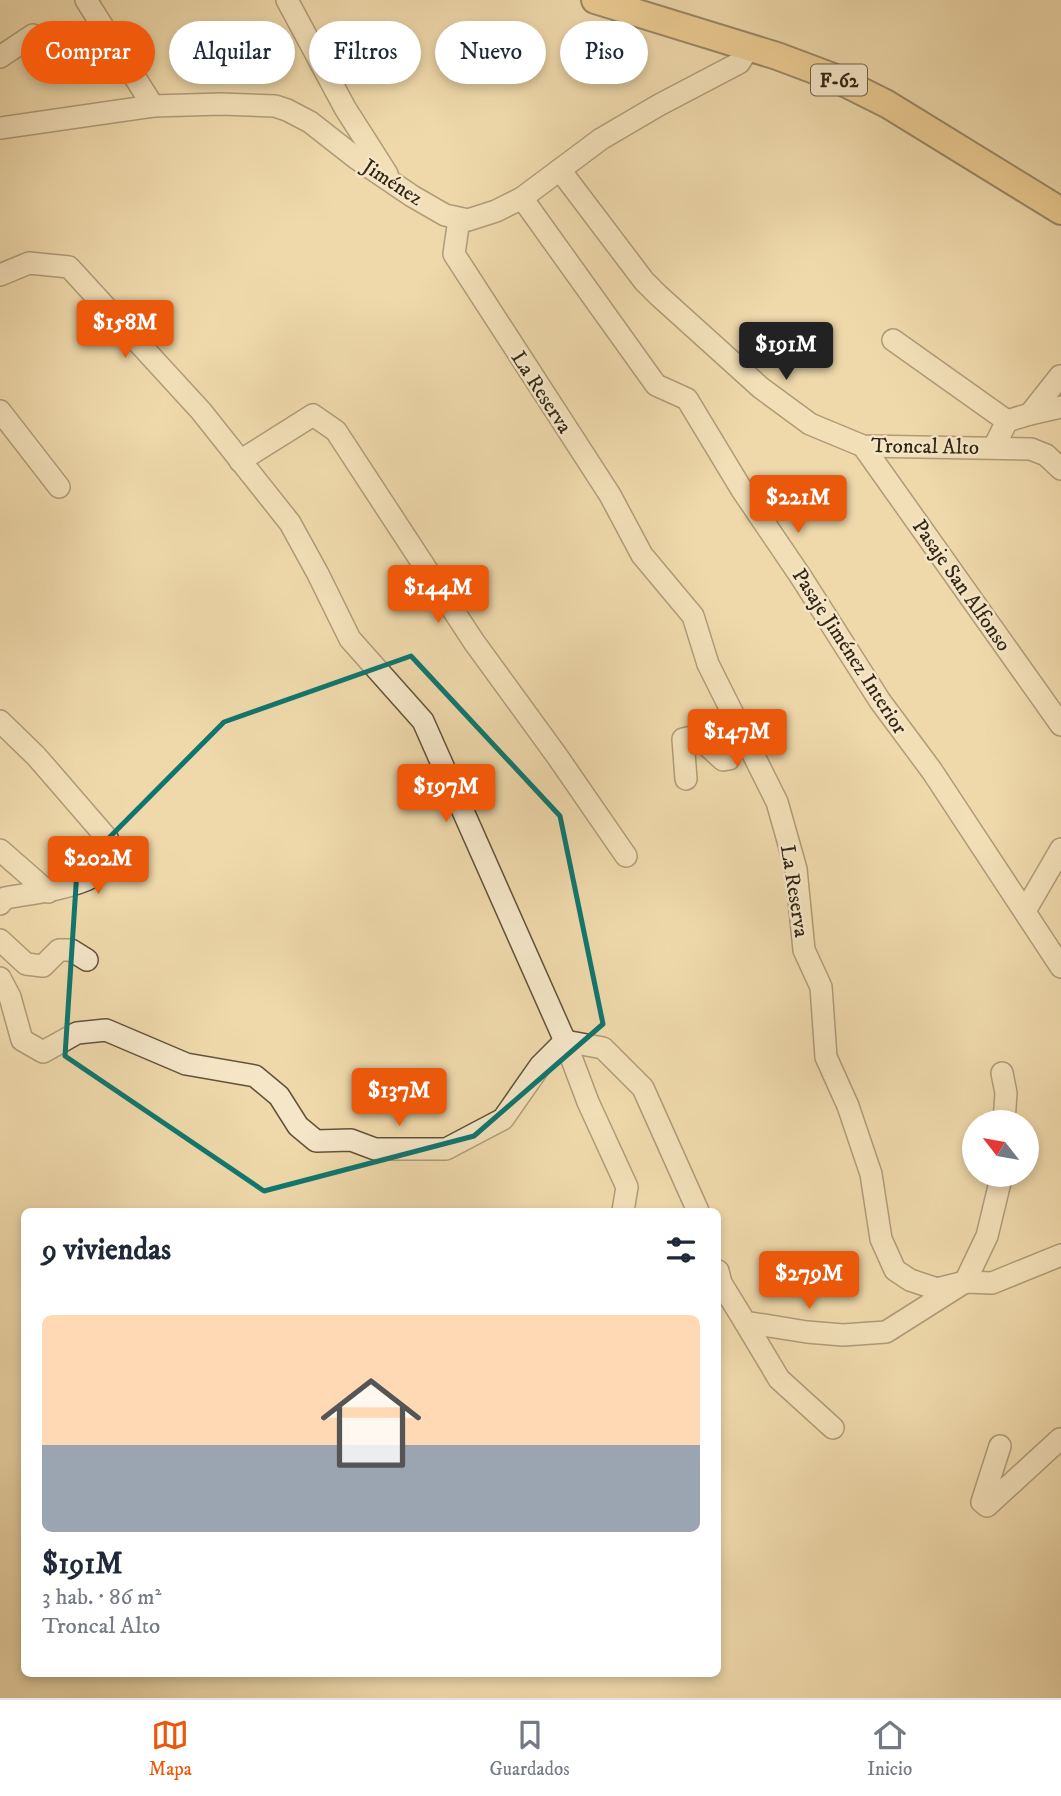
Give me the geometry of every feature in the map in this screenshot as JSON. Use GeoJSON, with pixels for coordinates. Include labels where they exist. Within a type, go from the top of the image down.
{"type":"FeatureCollection","features":[{"type":"Feature","properties":{"kind":"main road","name":"F-62"},"geometry":{"type":"LineString","coordinates":[[595,0],[651,10],[748,48],[806,66],[860,90],[913,119],[1061,211]]}},
{"type":"Feature","properties":{"kind":"street"},"geometry":{"type":"LineString","coordinates":[[86,0],[153,106]]}},
{"type":"Feature","properties":{"kind":"street"},"geometry":{"type":"LineString","coordinates":[[287,0],[345,108],[393,183]]}},
{"type":"Feature","properties":{"kind":"street"},"geometry":{"type":"LineString","coordinates":[[0,57],[21,43]]}},
{"type":"Feature","properties":{"kind":"street"},"geometry":{"type":"LineString","coordinates":[[459,219],[477,218],[522,198],[601,139],[739,63],[748,48]]}},
{"type":"Feature","properties":{"kind":"street","name":"Jiménez"},"geometry":{"type":"LineString","coordinates":[[0,128],[153,106],[253,104],[287,110],[310,122],[393,183],[445,215],[459,219]]}},
{"type":"Feature","properties":{"kind":"street","name":"Troncal Alto"},"geometry":{"type":"LineString","coordinates":[[560,170],[644,281],[781,405],[810,424],[863,446],[1031,449],[1046,455],[1061,470]]}},
{"type":"Feature","properties":{"kind":"street","name":"Pasaje Jiménez Interior"},"geometry":{"type":"LineString","coordinates":[[522,198],[656,385],[687,399],[742,490],[802,577],[880,701],[932,771],[1061,967]]}},
{"type":"Feature","properties":{"kind":"street","name":"La Reserva"},"geometry":{"type":"LineString","coordinates":[[459,219],[454,254],[610,495],[642,555],[693,615],[708,664],[777,802],[796,869],[804,950],[821,987],[826,1057],[848,1106],[871,1174],[881,1238],[895,1270],[910,1280],[937,1289],[965,1282],[992,1283],[1061,1255]]}},
{"type":"Feature","properties":{"kind":"street"},"geometry":{"type":"LineString","coordinates":[[0,275],[29,263],[69,267],[201,411],[290,523],[350,639],[423,721],[627,1187],[624,1208]]}},
{"type":"Feature","properties":{"kind":"street"},"geometry":{"type":"LineString","coordinates":[[893,340],[1007,421]]}},
{"type":"Feature","properties":{"kind":"street"},"geometry":{"type":"LineString","coordinates":[[1030,414],[1060,376]]}},
{"type":"Feature","properties":{"kind":"street"},"geometry":{"type":"LineString","coordinates":[[994,447],[1007,421],[1061,407]]}},
{"type":"Feature","properties":{"kind":"street"},"geometry":{"type":"LineString","coordinates":[[0,411],[59,487]]}},
{"type":"Feature","properties":{"kind":"street"},"geometry":{"type":"LineString","coordinates":[[240,461],[313,415],[336,431],[474,642],[557,755],[626,856]]}},
{"type":"Feature","properties":{"kind":"street","name":"Pasaje San Alfonso"},"geometry":{"type":"LineString","coordinates":[[863,446],[1061,724]]}},
{"type":"Feature","properties":{"kind":"street"},"geometry":{"type":"LineString","coordinates":[[0,721],[36,756],[107,838],[113,849],[110,864],[98,874],[48,892],[5,898],[0,904]]}},
{"type":"Feature","properties":{"kind":"street"},"geometry":{"type":"LineString","coordinates":[[686,779],[683,739],[697,736],[723,760],[729,759],[738,723]]}},
{"type":"Feature","properties":{"kind":"street"},"geometry":{"type":"LineString","coordinates":[[1025,911],[1061,849]]}},
{"type":"Feature","properties":{"kind":"street"},"geometry":{"type":"LineString","coordinates":[[0,850],[48,892]]}},
{"type":"Feature","properties":{"kind":"street"},"geometry":{"type":"LineString","coordinates":[[0,940],[26,964],[43,966],[59,950],[71,950],[87,960]]}},
{"type":"Feature","properties":{"kind":"street"},"geometry":{"type":"LineString","coordinates":[[0,978],[10,997],[22,1040],[43,1052],[77,1032],[106,1030],[186,1064],[255,1076],[279,1096],[298,1126],[316,1141],[351,1140],[375,1149],[446,1149],[503,1119],[540,1066],[565,1041]]}},
{"type":"Feature","properties":{"kind":"street"},"geometry":{"type":"LineString","coordinates":[[565,1041],[603,1048],[643,1088],[697,1208]]}},
{"type":"Feature","properties":{"kind":"street"},"geometry":{"type":"LineString","coordinates":[[1002,1073],[1006,1093],[1005,1110]]}},
{"type":"Feature","properties":{"kind":"street"},"geometry":{"type":"LineString","coordinates":[[745,1322],[843,1335],[886,1332],[965,1282],[987,1236],[999,1187]]}},
{"type":"Feature","properties":{"kind":"street"},"geometry":{"type":"LineString","coordinates":[[721,1283],[779,1379],[833,1428]]}},
{"type":"Feature","properties":{"kind":"street"},"geometry":{"type":"LineString","coordinates":[[1000,1446],[982,1502],[987,1506],[1061,1436]]}},
{"type":"Feature","properties":{"kind":"highlighted area"},"geometry":{"type":"Polygon","coordinates":[[[411,656],[560,816],[603,1024],[474,1136],[264,1191],[65,1056],[77,870],[224,722],[411,656]]]}}]}
